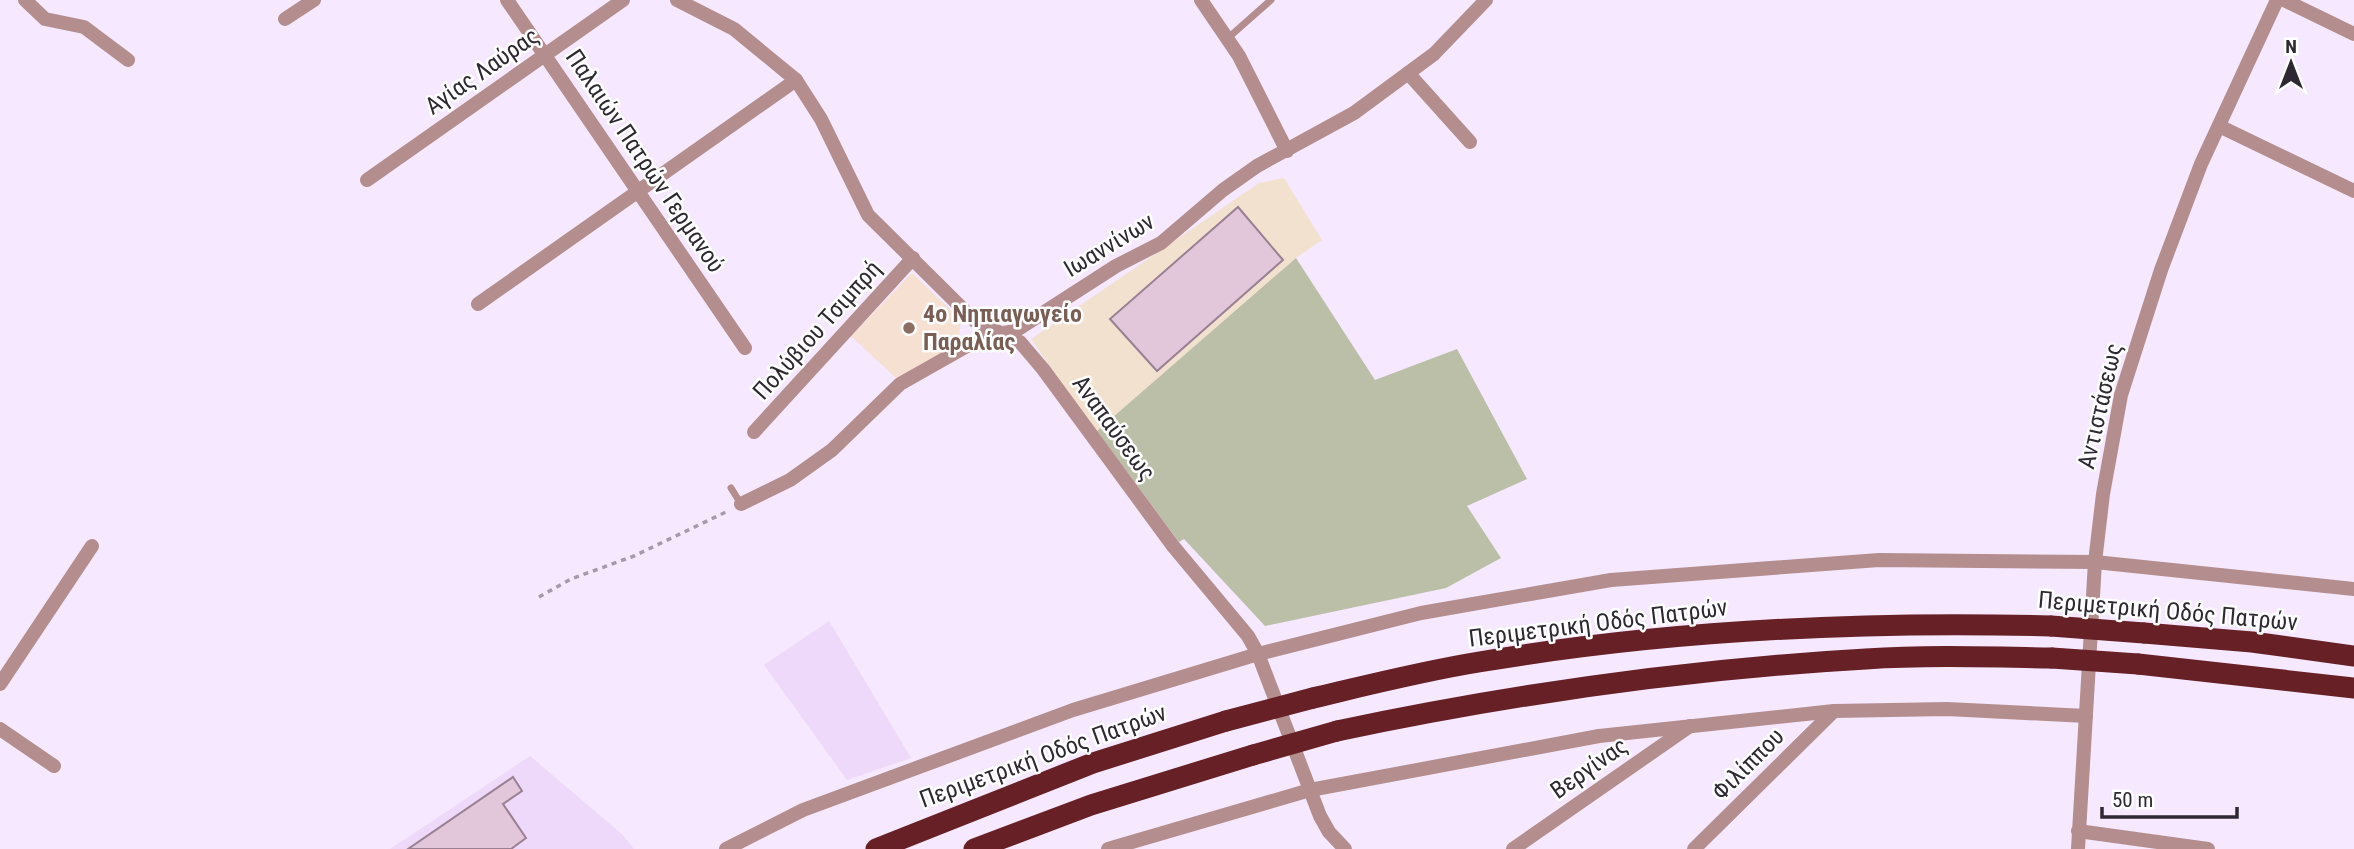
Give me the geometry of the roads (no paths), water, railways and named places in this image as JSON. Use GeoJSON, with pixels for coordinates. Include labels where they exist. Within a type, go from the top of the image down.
{"type":"FeatureCollection","features":[{"type":"Feature","properties":{"kind":"highway","name":"Περιμετρική Οδός Πατρών"},"geometry":{"type":"LineString","coordinates":[[876,849],[1093,763],[1226,721],[1313,698],[1477,662],[1668,638],[1871,625],[2051,626],[2252,642],[2354,656]]}},
{"type":"Feature","properties":{"kind":"highway"},"geometry":{"type":"LineString","coordinates":[[974,849],[1091,805],[1338,731],[1508,696],[1659,676],[1869,658],[2052,658],[2138,664],[2354,688]]}},
{"type":"Feature","properties":{"kind":"street"},"geometry":{"type":"LineString","coordinates":[[25,0],[45,19],[84,27],[128,60]]}},
{"type":"Feature","properties":{"kind":"street"},"geometry":{"type":"LineString","coordinates":[[285,19],[314,0]]}},
{"type":"Feature","properties":{"kind":"street","name":"Παλαιών Πατρών Γερμανού"},"geometry":{"type":"LineString","coordinates":[[507,0],[746,348]]}},
{"type":"Feature","properties":{"kind":"street","name":"Αγίας Λαύρας"},"geometry":{"type":"LineString","coordinates":[[367,180],[623,0]]}},
{"type":"Feature","properties":{"kind":"street","name":"Αναπαύσεως"},"geometry":{"type":"LineString","coordinates":[[677,0],[701,5],[796,80],[821,118],[868,215],[975,321],[1020,342],[1043,369],[1173,546],[1248,636],[1258,654],[1329,832],[1346,849]]}},
{"type":"Feature","properties":{"kind":"street"},"geometry":{"type":"LineString","coordinates":[[1201,0],[1228,38],[1257,87],[1287,151]]}},
{"type":"Feature","properties":{"kind":"street","name":"Ιωαννίνων"},"geometry":{"type":"LineString","coordinates":[[741,504],[790,480],[832,450],[900,384],[983,337],[1015,331],[1116,266],[1161,243],[1238,178],[1331,128],[1434,54],[1486,0]]}},
{"type":"Feature","properties":{"kind":"street","name":"Αντιστάσεως"},"geometry":{"type":"LineString","coordinates":[[2078,849],[2095,562],[2103,494],[2121,395],[2161,270],[2219,126],[2277,0]]}},
{"type":"Feature","properties":{"kind":"street"},"geometry":{"type":"LineString","coordinates":[[2284,0],[2354,34]]}},
{"type":"Feature","properties":{"kind":"street"},"geometry":{"type":"LineString","coordinates":[[1408,73],[1470,142]]}},
{"type":"Feature","properties":{"kind":"street"},"geometry":{"type":"LineString","coordinates":[[478,304],[796,80]]}},
{"type":"Feature","properties":{"kind":"street"},"geometry":{"type":"LineString","coordinates":[[2219,126],[2354,191]]}},
{"type":"Feature","properties":{"kind":"street","name":"Πολύβιου Τσιμπρή"},"geometry":{"type":"LineString","coordinates":[[754,432],[913,258]]}},
{"type":"Feature","properties":{"kind":"street"},"geometry":{"type":"LineString","coordinates":[[0,684],[92,546]]}},
{"type":"Feature","properties":{"kind":"street"},"geometry":{"type":"LineString","coordinates":[[726,849],[803,810],[1060,715],[1258,654],[1421,612],[1611,580],[1879,560],[2095,562],[2354,589]]}},
{"type":"Feature","properties":{"kind":"street"},"geometry":{"type":"LineString","coordinates":[[1108,849],[1310,790],[1546,743],[1834,711],[1947,709],[2086,716]]}},
{"type":"Feature","properties":{"kind":"street","name":"Φιλίππου"},"geometry":{"type":"LineString","coordinates":[[1694,849],[1834,711]]}},
{"type":"Feature","properties":{"kind":"street","name":"Βεργίνας"},"geometry":{"type":"LineString","coordinates":[[1513,849],[1691,725]]}},
{"type":"Feature","properties":{"kind":"street"},"geometry":{"type":"LineString","coordinates":[[0,729],[54,766]]}},
{"type":"Feature","properties":{"kind":"street"},"geometry":{"type":"LineString","coordinates":[[2078,831],[2208,849]]}},
{"type":"Feature","properties":{"kind":"lane"},"geometry":{"type":"LineString","coordinates":[[1228,38],[1271,0]]}},
{"type":"Feature","properties":{"kind":"lane"},"geometry":{"type":"LineString","coordinates":[[731,488],[741,504]]}},
{"type":"Feature","properties":{"kind":"place","name":"4o Νηπιαγωγείο Παραλίας"},"geometry":{"type":"Point","coordinates":[909,328]}}]}
